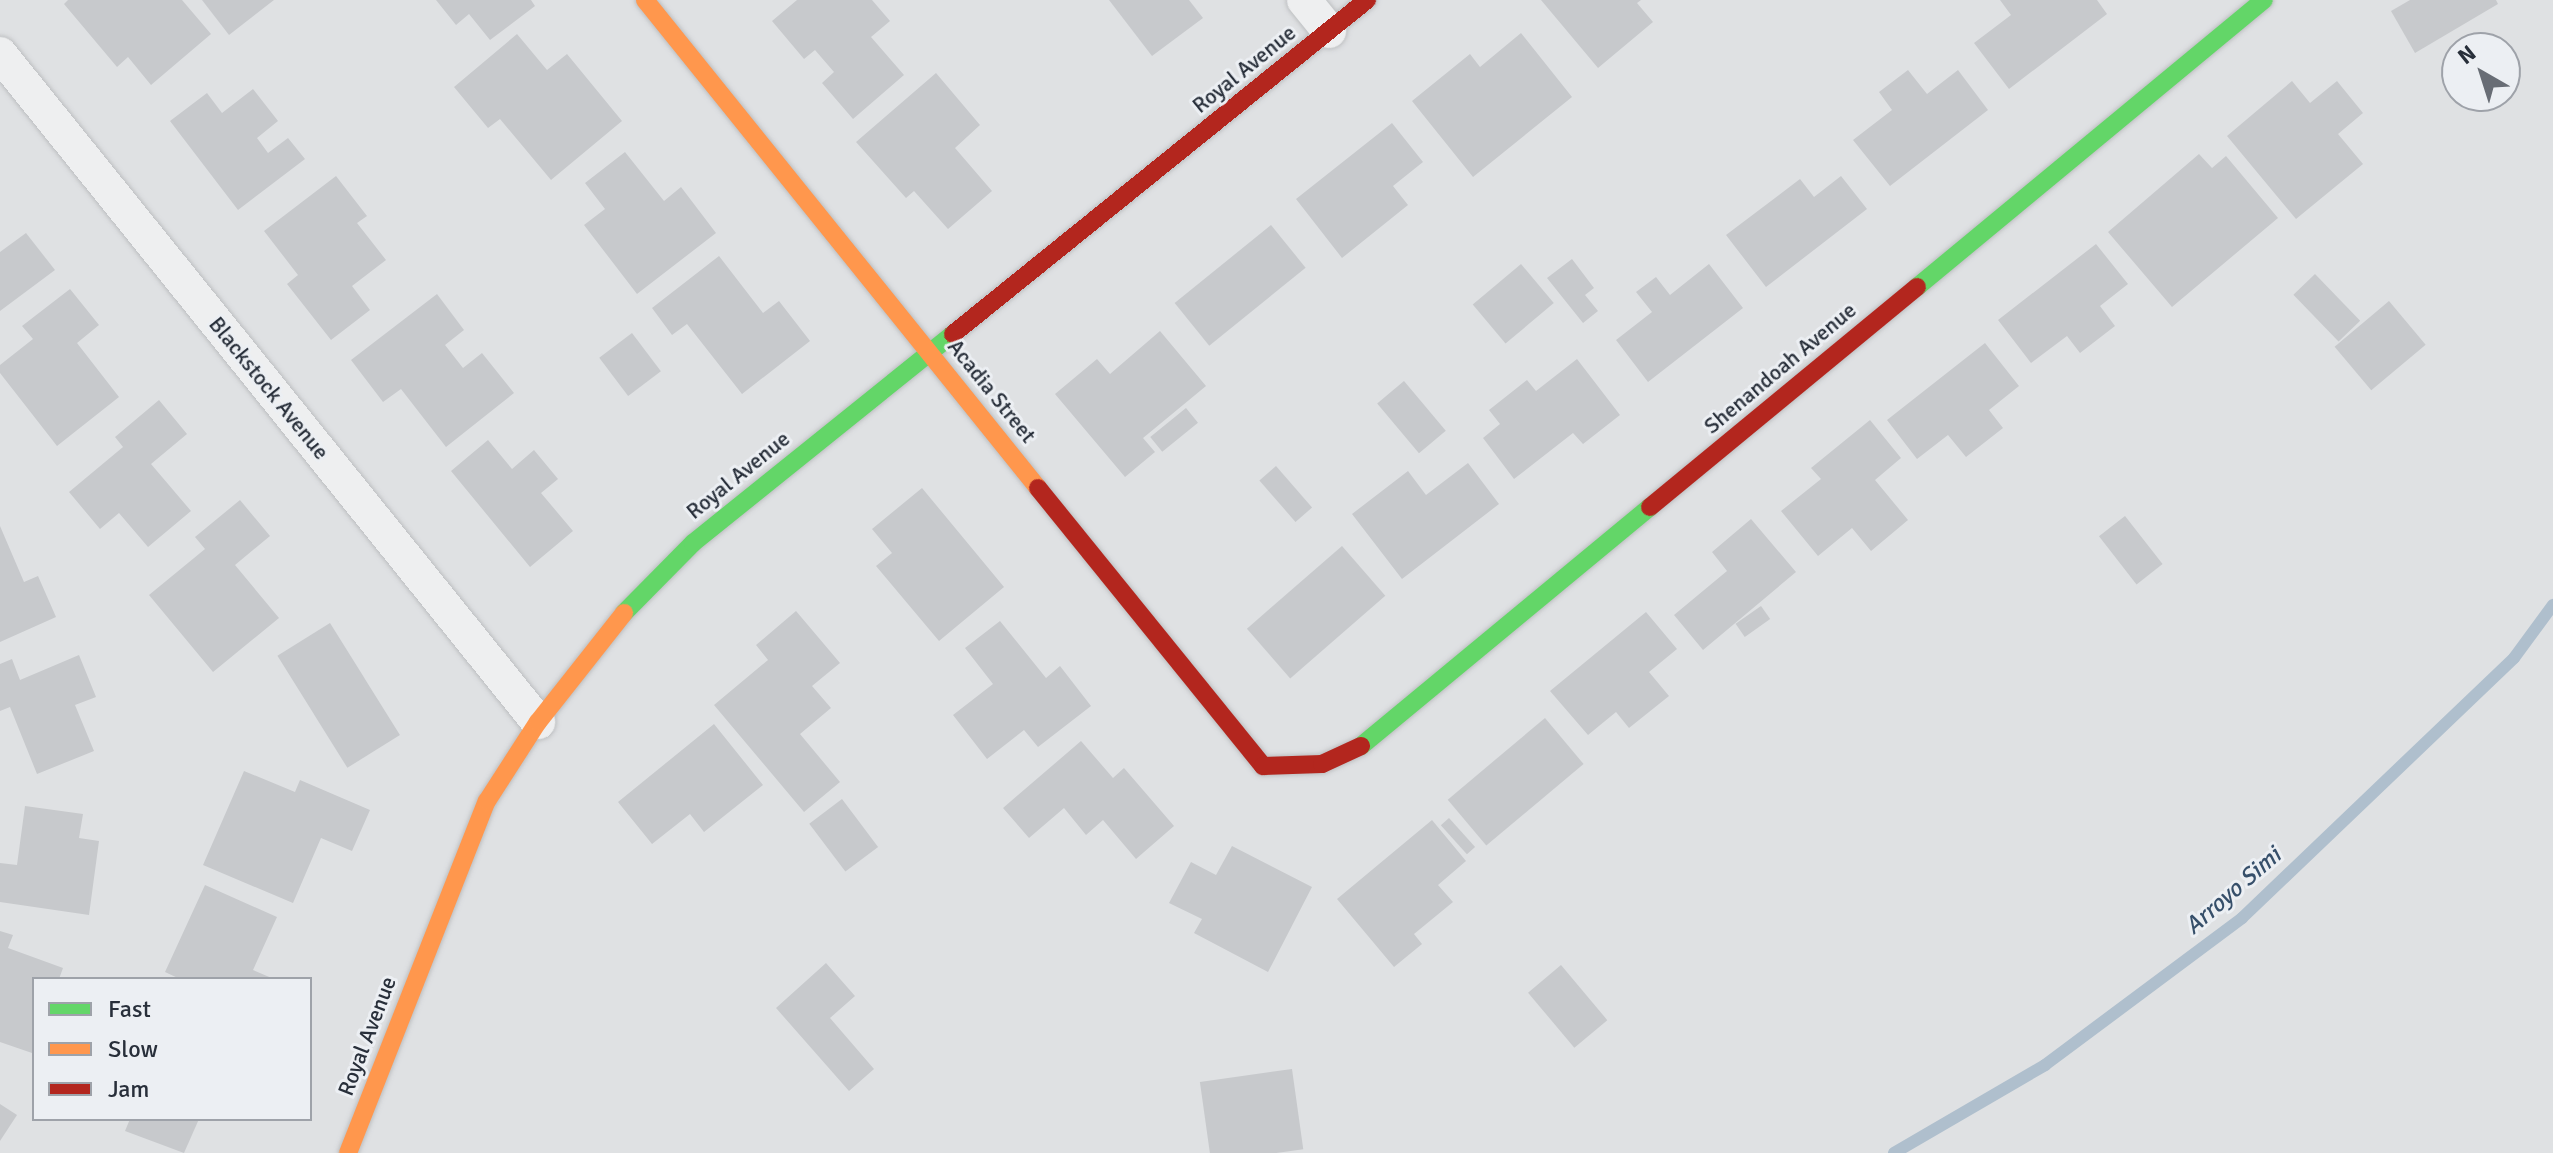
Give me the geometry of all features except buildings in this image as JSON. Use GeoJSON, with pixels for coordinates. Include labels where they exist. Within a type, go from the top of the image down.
{"type":"FeatureCollection","features":[{"type":"Feature","properties":{"kind":"street","name":"Acadia Street"},"geometry":{"type":"LineString","coordinates":[[645,0],[1263,766],[1322,764]]}},
{"type":"Feature","properties":{"kind":"street"},"geometry":{"type":"LineString","coordinates":[[1304,0],[1329,31]]}},
{"type":"Feature","properties":{"kind":"street","name":"Royal Avenue"},"geometry":{"type":"LineString","coordinates":[[348,1153],[487,801],[538,722],[611,626],[693,543],[1367,0]]}},
{"type":"Feature","properties":{"kind":"street","name":"Shenandoah Avenue"},"geometry":{"type":"LineString","coordinates":[[1322,764],[1358,748],[2264,0]]}},
{"type":"Feature","properties":{"kind":"street","name":"Blackstock Avenue"},"geometry":{"type":"LineString","coordinates":[[2,61],[538,722]]}},
{"type":"Feature","properties":{"kind":"waterway","name":"Arroyo Simi"},"geometry":{"type":"LineString","coordinates":[[1894,1153],[2045,1065],[2242,918],[2514,658],[2553,605]]}},
{"type":"Feature","properties":{"kind":"traffic: fast"},"geometry":{"type":"LineString","coordinates":[[1917,287],[2264,0]]}},
{"type":"Feature","properties":{"kind":"traffic: fast"},"geometry":{"type":"LineString","coordinates":[[624,613],[693,543],[953,334]]}},
{"type":"Feature","properties":{"kind":"traffic: fast"},"geometry":{"type":"LineString","coordinates":[[1361,746],[1650,507]]}},
{"type":"Feature","properties":{"kind":"traffic: slow"},"geometry":{"type":"LineString","coordinates":[[645,0],[1038,488]]}},
{"type":"Feature","properties":{"kind":"traffic: slow"},"geometry":{"type":"LineString","coordinates":[[348,1153],[487,801],[538,722],[624,613]]}},
{"type":"Feature","properties":{"kind":"traffic: jam"},"geometry":{"type":"LineString","coordinates":[[953,334],[1367,0]]}},
{"type":"Feature","properties":{"kind":"traffic: jam"},"geometry":{"type":"LineString","coordinates":[[1650,507],[1917,287]]}},
{"type":"Feature","properties":{"kind":"traffic: jam"},"geometry":{"type":"LineString","coordinates":[[1038,488],[1263,766],[1322,764],[1361,746]]}}]}
